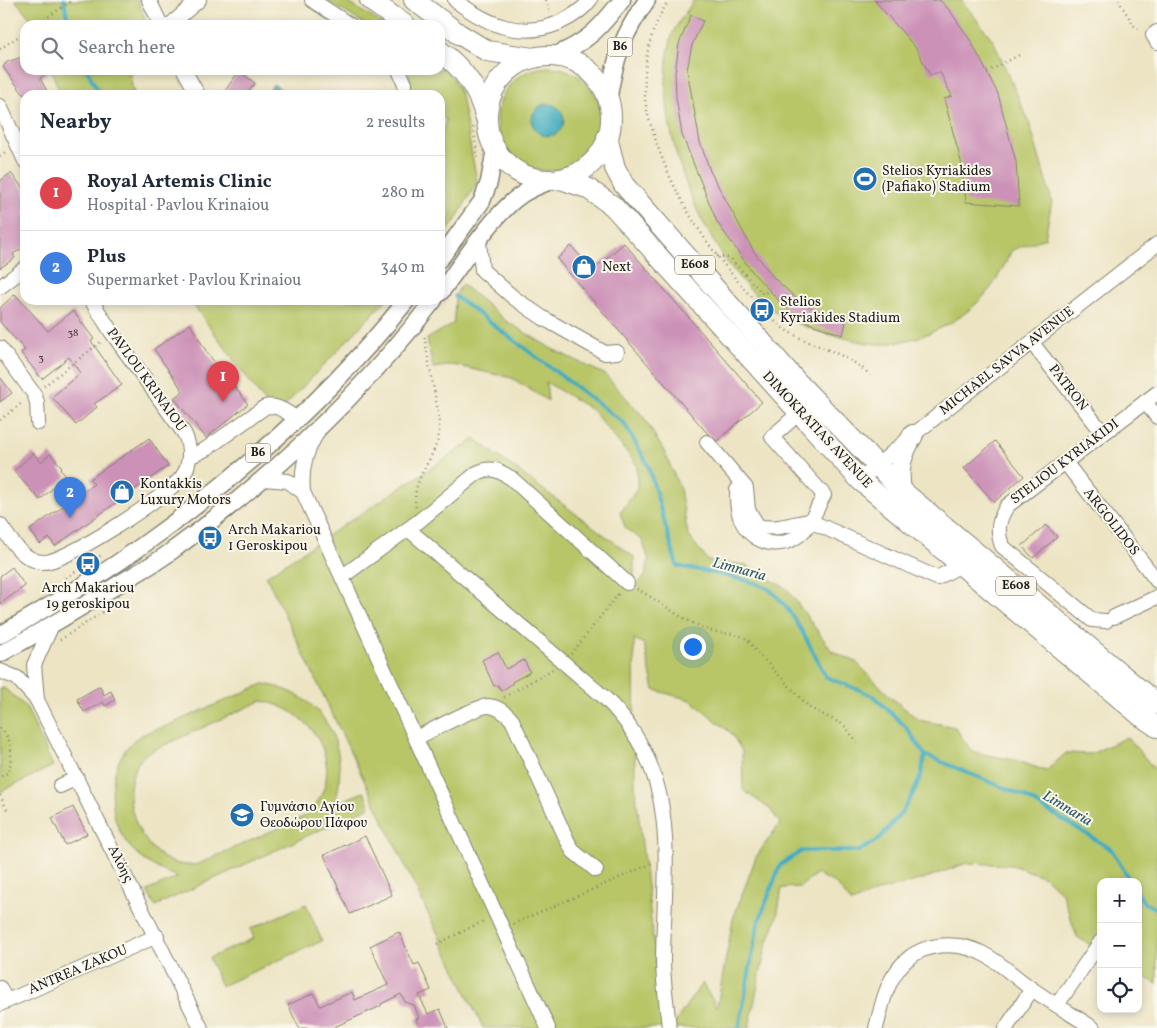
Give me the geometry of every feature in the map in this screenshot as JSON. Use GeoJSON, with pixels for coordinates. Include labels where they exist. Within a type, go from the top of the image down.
{"type":"FeatureCollection","features":[{"type":"Feature","properties":{"kind":"highway"},"geometry":{"type":"LineString","coordinates":[[370,0],[398,20]]}},
{"type":"Feature","properties":{"kind":"highway","name":"E608"},"geometry":{"type":"LineString","coordinates":[[414,0],[440,20]]}},
{"type":"Feature","properties":{"kind":"highway","name":"E608"},"geometry":{"type":"LineString","coordinates":[[445,23],[481,48],[496,54],[533,58],[553,56],[571,60],[588,70],[600,84],[608,101],[610,116],[607,138],[602,149],[590,164],[575,174],[557,179],[534,178],[517,172],[507,164],[495,149],[489,135],[480,123],[482,101],[471,81],[445,56]]}},
{"type":"Feature","properties":{"kind":"highway","name":"E608"},"geometry":{"type":"LineString","coordinates":[[480,123],[497,84],[512,68],[533,58]]}},
{"type":"Feature","properties":{"kind":"highway","name":"DIMOKRATIAS AVENUE"},"geometry":{"type":"LineString","coordinates":[[607,138],[615,168],[624,185],[799,384],[901,490],[1157,704]]}},
{"type":"Feature","properties":{"kind":"highway","name":"DIMOKRATIAS AVENUE"},"geometry":{"type":"LineString","coordinates":[[557,179],[587,188],[613,206],[860,480],[1141,716],[1157,727]]}},
{"type":"Feature","properties":{"kind":"highway"},"geometry":{"type":"LineString","coordinates":[[901,490],[899,465],[901,455],[913,435]]}},
{"type":"Feature","properties":{"kind":"main road","name":"B6"},"geometry":{"type":"LineString","coordinates":[[553,56],[586,40],[597,32],[622,0]]}},
{"type":"Feature","properties":{"kind":"main road","name":"B6"},"geometry":{"type":"LineString","coordinates":[[608,101],[620,46],[629,27],[647,0]]}},
{"type":"Feature","properties":{"kind":"main road"},"geometry":{"type":"LineString","coordinates":[[445,252],[482,201],[489,182],[495,149]]}},
{"type":"Feature","properties":{"kind":"main road"},"geometry":{"type":"LineString","coordinates":[[445,286],[504,211],[521,195],[557,179]]}},
{"type":"Feature","properties":{"kind":"main road","name":"B6"},"geometry":{"type":"LineString","coordinates":[[0,635],[71,593],[149,542],[202,501],[296,418],[360,354],[403,305]]}},
{"type":"Feature","properties":{"kind":"main road","name":"B6"},"geometry":{"type":"LineString","coordinates":[[0,654],[52,625],[168,554],[263,479],[319,429],[374,372],[430,305]]}},
{"type":"Feature","properties":{"kind":"street"},"geometry":{"type":"LineString","coordinates":[[149,0],[159,20]]}},
{"type":"Feature","properties":{"kind":"street"},"geometry":{"type":"LineString","coordinates":[[176,20],[199,0]]}},
{"type":"Feature","properties":{"kind":"street"},"geometry":{"type":"LineString","coordinates":[[312,0],[342,20]]}},
{"type":"Feature","properties":{"kind":"street"},"geometry":{"type":"LineString","coordinates":[[455,0],[482,18],[504,28],[528,31],[569,19],[583,10],[590,0]]}},
{"type":"Feature","properties":{"kind":"street"},"geometry":{"type":"LineString","coordinates":[[187,75],[195,90]]}},
{"type":"Feature","properties":{"kind":"street"},"geometry":{"type":"LineString","coordinates":[[401,75],[404,90]]}},
{"type":"Feature","properties":{"kind":"street"},"geometry":{"type":"LineString","coordinates":[[0,106],[20,150]]}},
{"type":"Feature","properties":{"kind":"street"},"geometry":{"type":"LineString","coordinates":[[479,242],[482,270],[514,298],[544,318],[605,353],[617,352]]}},
{"type":"Feature","properties":{"kind":"street","name":"MICHAEL SAVVA AVENUE"},"geometry":{"type":"LineString","coordinates":[[860,480],[913,435],[1157,244]]}},
{"type":"Feature","properties":{"kind":"street"},"geometry":{"type":"LineString","coordinates":[[0,287],[20,272]]}},
{"type":"Feature","properties":{"kind":"street","name":"PAVLOU KRINAIOU"},"geometry":{"type":"LineString","coordinates":[[94,305],[112,334],[184,433],[190,448],[189,457]]}},
{"type":"Feature","properties":{"kind":"street","name":"PATRON"},"geometry":{"type":"LineString","coordinates":[[1032,343],[1103,433]]}},
{"type":"Feature","properties":{"kind":"street"},"geometry":{"type":"LineString","coordinates":[[0,348],[34,394],[37,402],[38,423]]}},
{"type":"Feature","properties":{"kind":"street","name":"STELIOU KYRIAKIDI"},"geometry":{"type":"LineString","coordinates":[[1157,393],[1008,506],[999,524],[998,535],[1002,546],[1092,620],[1110,619],[1157,596]]}},
{"type":"Feature","properties":{"kind":"street"},"geometry":{"type":"LineString","coordinates":[[1145,402],[1157,417]]}},
{"type":"Feature","properties":{"kind":"street"},"geometry":{"type":"LineString","coordinates":[[0,525],[22,554],[42,562],[50,562],[69,555],[128,518],[183,476],[189,457],[206,449],[265,407],[272,406],[284,410],[296,418]]}},
{"type":"Feature","properties":{"kind":"street"},"geometry":{"type":"LineString","coordinates":[[737,490],[738,510],[746,527],[762,542],[777,545],[800,534],[810,521],[824,495],[772,437],[799,413]]}},
{"type":"Feature","properties":{"kind":"street"},"geometry":{"type":"LineString","coordinates":[[319,429],[305,456],[302,476],[303,492],[548,1028]]}},
{"type":"Feature","properties":{"kind":"street"},"geometry":{"type":"LineString","coordinates":[[707,442],[746,488],[748,510],[758,526],[772,530],[790,524],[810,521],[937,578],[961,565]]}},
{"type":"Feature","properties":{"kind":"street","name":"ARGOLIDOS"},"geometry":{"type":"LineString","coordinates":[[1065,462],[1157,581]]}},
{"type":"Feature","properties":{"kind":"street"},"geometry":{"type":"LineString","coordinates":[[343,576],[414,525],[477,473],[487,468],[492,468],[511,478],[627,583]]}},
{"type":"Feature","properties":{"kind":"street"},"geometry":{"type":"LineString","coordinates":[[263,479],[288,481],[303,492]]}},
{"type":"Feature","properties":{"kind":"street"},"geometry":{"type":"LineString","coordinates":[[414,525],[617,710],[650,762],[664,816],[663,962],[668,1028]]}},
{"type":"Feature","properties":{"kind":"street","name":"Αλόης"},"geometry":{"type":"LineString","coordinates":[[37,700],[34,665],[52,625]]}},
{"type":"Feature","properties":{"kind":"street","name":"Αλόης"},"geometry":{"type":"LineString","coordinates":[[0,671],[17,678],[37,700],[157,936],[201,1028]]}},
{"type":"Feature","properties":{"kind":"street"},"geometry":{"type":"LineString","coordinates":[[416,738],[483,706],[497,708],[505,712],[512,720],[573,850],[596,870]]}},
{"type":"Feature","properties":{"kind":"street"},"geometry":{"type":"LineString","coordinates":[[60,786],[77,778]]}},
{"type":"Feature","properties":{"kind":"street","name":"ANTREA ZAKOU"},"geometry":{"type":"LineString","coordinates":[[3,1003],[157,936]]}},
{"type":"Feature","properties":{"kind":"street"},"geometry":{"type":"LineString","coordinates":[[876,1028],[884,1000],[898,970],[915,953],[935,946],[953,944],[972,948],[989,957],[1032,989],[1093,1028]]}},
{"type":"Feature","properties":{"kind":"street"},"geometry":{"type":"LineString","coordinates":[[1057,1005],[1097,947]]}},
{"type":"Feature","properties":{"kind":"street"},"geometry":{"type":"LineString","coordinates":[[0,988],[3,1003]]}},
{"type":"Feature","properties":{"kind":"street"},"geometry":{"type":"LineString","coordinates":[[1006,1028],[1032,989]]}},
{"type":"Feature","properties":{"kind":"path"},"geometry":{"type":"LineString","coordinates":[[43,20],[73,0]]}},
{"type":"Feature","properties":{"kind":"path"},"geometry":{"type":"LineString","coordinates":[[669,0],[650,36],[644,72],[645,96],[659,151],[672,184],[693,223],[716,256],[756,302],[781,326],[854,360],[870,375]]}},
{"type":"Feature","properties":{"kind":"path"},"geometry":{"type":"LineString","coordinates":[[1118,0],[1135,27],[1156,37]]}},
{"type":"Feature","properties":{"kind":"path"},"geometry":{"type":"LineString","coordinates":[[0,49],[20,35]]}},
{"type":"Feature","properties":{"kind":"path"},"geometry":{"type":"LineString","coordinates":[[987,72],[1019,55]]}},
{"type":"Feature","properties":{"kind":"path"},"geometry":{"type":"LineString","coordinates":[[478,161],[480,123]]}},
{"type":"Feature","properties":{"kind":"path"},"geometry":{"type":"LineString","coordinates":[[716,256],[730,258],[763,294],[768,291]]}},
{"type":"Feature","properties":{"kind":"path"},"geometry":{"type":"LineString","coordinates":[[414,525],[414,495],[425,465],[438,443],[439,418],[421,317]]}},
{"type":"Feature","properties":{"kind":"path"},"geometry":{"type":"LineString","coordinates":[[0,420],[112,334]]}},
{"type":"Feature","properties":{"kind":"path"},"geometry":{"type":"LineString","coordinates":[[627,583],[663,602],[698,626],[712,632],[738,635],[750,641],[753,648],[810,708],[844,726],[857,742]]}},
{"type":"Feature","properties":{"kind":"path"},"geometry":{"type":"LineString","coordinates":[[0,728],[11,740],[12,755],[9,772],[0,777]]}},
{"type":"Feature","properties":{"kind":"path"},"geometry":{"type":"LineString","coordinates":[[0,795],[7,810]]}},
{"type":"Feature","properties":{"kind":"path"},"geometry":{"type":"LineString","coordinates":[[503,929],[665,858]]}},
{"type":"Feature","properties":{"kind":"path"},"geometry":{"type":"LineString","coordinates":[[437,944],[496,915]]}},
{"type":"Feature","properties":{"kind":"green space"},"geometry":{"type":"Polygon","coordinates":[[[15,0],[138,0],[145,20],[32,20],[15,0]]]}},
{"type":"Feature","properties":{"kind":"green space"},"geometry":{"type":"Polygon","coordinates":[[[326,0],[344,0],[376,20],[358,20],[326,0]]]}},
{"type":"Feature","properties":{"kind":"green space","name":"Stelios Kyriakides (Pafiako) Stadium"},"geometry":{"type":"Polygon","coordinates":[[[694,0],[961,0],[993,40],[1029,122],[1052,201],[1045,238],[1012,250],[993,285],[968,311],[942,327],[914,339],[884,344],[866,343],[810,328],[794,322],[770,308],[745,285],[723,256],[703,222],[687,186],[675,147],[668,109],[666,73],[671,39],[678,24],[694,0]]]}},
{"type":"Feature","properties":{"kind":"green space"},"geometry":{"type":"Polygon","coordinates":[[[549,67],[569,71],[586,82],[597,99],[601,119],[597,139],[586,156],[569,167],[549,171],[529,167],[512,156],[501,139],[497,119],[501,99],[512,82],[529,71],[549,67]]]}},
{"type":"Feature","properties":{"kind":"green space"},"geometry":{"type":"Polygon","coordinates":[[[445,71],[452,77],[461,95],[477,182],[454,223],[445,233],[445,90],[411,90],[409,75],[445,75],[445,71]]]}},
{"type":"Feature","properties":{"kind":"green space"},"geometry":{"type":"Polygon","coordinates":[[[53,75],[130,75],[133,90],[59,90],[53,75]]]}},
{"type":"Feature","properties":{"kind":"green space"},"geometry":{"type":"Polygon","coordinates":[[[462,284],[506,321],[552,349],[604,374],[643,416],[665,453],[680,489],[688,535],[708,561],[746,565],[787,589],[832,651],[856,662],[893,699],[919,720],[955,727],[972,752],[1015,760],[1046,771],[1066,753],[1091,754],[1127,737],[1157,772],[1157,984],[1142,975],[1142,878],[1097,878],[1097,949],[1077,937],[1062,893],[1045,877],[1012,865],[967,863],[923,879],[876,892],[852,903],[835,883],[816,874],[800,887],[782,888],[777,917],[766,947],[749,1028],[673,1028],[673,1025],[702,983],[717,1007],[733,919],[756,857],[780,823],[770,809],[743,790],[742,751],[732,734],[691,700],[654,690],[644,644],[634,639],[635,786],[664,1028],[483,1028],[266,576],[475,439],[634,557],[634,588],[645,576],[649,560],[642,540],[626,529],[620,513],[637,489],[637,465],[592,410],[546,382],[548,401],[512,378],[453,365],[433,368],[427,339],[454,323],[455,296],[462,284]]]}},
{"type":"Feature","properties":{"kind":"green space"},"geometry":{"type":"Polygon","coordinates":[[[194,305],[381,305],[275,416],[194,305]]]}},
{"type":"Feature","properties":{"kind":"green space"},"geometry":{"type":"Polygon","coordinates":[[[263,684],[285,689],[303,699],[317,711],[328,726],[336,743],[339,762],[339,782],[335,803],[364,792],[370,807],[155,906],[147,891],[178,877],[157,868],[139,856],[131,848],[119,829],[112,798],[114,777],[121,757],[134,740],[141,735],[169,725],[263,684]],[[261,701],[147,753],[135,768],[130,786],[131,806],[137,826],[148,843],[162,856],[179,864],[198,864],[305,816],[319,800],[326,782],[326,764],[322,746],[312,730],[298,717],[281,707],[261,701]]]}},
{"type":"Feature","properties":{"kind":"green space"},"geometry":{"type":"Polygon","coordinates":[[[4,688],[26,707],[53,766],[0,792],[0,689],[4,688]]]}},
{"type":"Feature","properties":{"kind":"green space"},"geometry":{"type":"Polygon","coordinates":[[[306,904],[322,941],[221,986],[209,958],[254,938],[250,929],[306,904]]]}},
{"type":"Feature","properties":{"kind":"water"},"geometry":{"type":"Polygon","coordinates":[[[273,84],[282,90],[270,90],[273,84]]]}},
{"type":"Feature","properties":{"kind":"water"},"geometry":{"type":"Polygon","coordinates":[[[548,104],[554,105],[559,109],[563,114],[563,126],[559,131],[554,135],[548,136],[542,135],[537,131],[533,126],[532,120],[533,114],[537,109],[542,105],[548,104]]]}},
{"type":"Feature","properties":{"kind":"building"},"geometry":{"type":"Polygon","coordinates":[[[874,0],[940,0],[950,11],[971,41],[998,94],[1016,162],[1019,206],[966,202],[962,165],[944,99],[952,96],[940,72],[930,75],[916,48],[874,0]]]}},
{"type":"Feature","properties":{"kind":"building"},"geometry":{"type":"Polygon","coordinates":[[[691,15],[703,21],[692,45],[687,70],[700,142],[710,171],[754,252],[774,278],[798,300],[821,313],[846,322],[843,335],[811,324],[788,310],[753,273],[717,222],[682,135],[676,97],[675,73],[679,44],[691,15]]]}},
{"type":"Feature","properties":{"kind":"building"},"geometry":{"type":"Polygon","coordinates":[[[20,58],[20,75],[44,75],[40,78],[46,90],[20,90],[3,67],[7,62],[20,58]]]}},
{"type":"Feature","properties":{"kind":"building"},"geometry":{"type":"Polygon","coordinates":[[[236,75],[244,75],[255,83],[250,90],[226,90],[236,75]]]}},
{"type":"Feature","properties":{"kind":"building"},"geometry":{"type":"Polygon","coordinates":[[[11,173],[20,185],[20,250],[13,254],[15,258],[0,268],[0,181],[11,173]]]}},
{"type":"Feature","properties":{"kind":"building"},"geometry":{"type":"Polygon","coordinates":[[[624,243],[762,402],[717,441],[708,434],[557,259],[571,246],[593,270],[624,243]]]}},
{"type":"Feature","properties":{"kind":"building"},"geometry":{"type":"Polygon","coordinates":[[[15,294],[20,300],[20,305],[25,305],[48,331],[73,311],[94,339],[91,341],[122,385],[94,404],[97,407],[76,425],[52,397],[80,373],[69,357],[42,379],[21,353],[25,350],[0,322],[0,308],[15,294]]]}},
{"type":"Feature","properties":{"kind":"building"},"geometry":{"type":"Polygon","coordinates":[[[190,324],[208,354],[248,404],[206,438],[174,398],[183,391],[154,349],[190,324]]]}},
{"type":"Feature","properties":{"kind":"building"},"geometry":{"type":"Polygon","coordinates":[[[0,377],[12,393],[0,402],[0,377]]]}},
{"type":"Feature","properties":{"kind":"building"},"geometry":{"type":"Polygon","coordinates":[[[149,438],[168,466],[55,546],[49,538],[40,544],[30,530],[94,484],[90,479],[149,438]]]}},
{"type":"Feature","properties":{"kind":"building"},"geometry":{"type":"Polygon","coordinates":[[[995,441],[1024,476],[994,502],[964,468],[995,441]]]}},
{"type":"Feature","properties":{"kind":"building"},"geometry":{"type":"Polygon","coordinates":[[[33,453],[41,462],[50,454],[62,467],[60,469],[66,476],[40,500],[14,471],[33,453]]]}},
{"type":"Feature","properties":{"kind":"building"},"geometry":{"type":"Polygon","coordinates":[[[1046,525],[1057,537],[1033,558],[1022,546],[1046,525]]]}},
{"type":"Feature","properties":{"kind":"building"},"geometry":{"type":"Polygon","coordinates":[[[12,567],[25,586],[0,604],[0,576],[12,567]]]}},
{"type":"Feature","properties":{"kind":"building"},"geometry":{"type":"Polygon","coordinates":[[[498,652],[506,669],[524,660],[530,672],[501,691],[498,685],[494,686],[482,660],[498,652]]]}},
{"type":"Feature","properties":{"kind":"building"},"geometry":{"type":"Polygon","coordinates":[[[100,686],[104,695],[111,691],[115,700],[105,706],[103,702],[84,712],[77,699],[100,686]]]}},
{"type":"Feature","properties":{"kind":"building"},"geometry":{"type":"Polygon","coordinates":[[[73,807],[87,834],[65,845],[52,818],[73,807]]]}},
{"type":"Feature","properties":{"kind":"building"},"geometry":{"type":"Polygon","coordinates":[[[365,836],[392,895],[350,914],[324,855],[365,836]]]}},
{"type":"Feature","properties":{"kind":"building"},"geometry":{"type":"Polygon","coordinates":[[[399,932],[414,965],[419,963],[431,990],[419,995],[428,1014],[440,1009],[448,1028],[420,1028],[416,1019],[419,1018],[414,1005],[405,1002],[401,994],[381,1004],[381,1006],[332,1028],[299,1028],[288,1005],[314,993],[320,1006],[352,992],[355,1000],[388,985],[370,946],[399,932]]]}},
{"type":"Feature","properties":{"kind":"waterway","name":"Limnaria"},"geometry":{"type":"LineString","coordinates":[[64,0],[68,20]]}},
{"type":"Feature","properties":{"kind":"waterway","name":"Limnaria"},"geometry":{"type":"LineString","coordinates":[[90,75],[97,90]]}},
{"type":"Feature","properties":{"kind":"waterway","name":"Limnaria"},"geometry":{"type":"LineString","coordinates":[[455,296],[624,423],[648,465],[677,566],[740,579],[770,590],[779,598],[795,619],[826,677],[872,695],[906,727],[925,755],[1024,796],[1111,849],[1129,878]]}},
{"type":"Feature","properties":{"kind":"waterway"},"geometry":{"type":"LineString","coordinates":[[739,1028],[758,924],[780,865],[802,851],[859,851],[878,840],[902,812],[913,794],[921,775],[925,755]]}},
{"type":"Feature","properties":{"kind":"waterway","name":"Limnaria"},"geometry":{"type":"LineString","coordinates":[[1142,900],[1144,903],[1157,909]]}},
{"type":"Feature","properties":{"kind":"place","name":"Stelios Kyriakides (Pafiako) Stadium"},"geometry":{"type":"Point","coordinates":[865,179]}},
{"type":"Feature","properties":{"kind":"place","name":"Next"},"geometry":{"type":"Point","coordinates":[584,267]}},
{"type":"Feature","properties":{"kind":"place","name":"Stelios Kyriakides Stadium"},"geometry":{"type":"Point","coordinates":[762,310]}},
{"type":"Feature","properties":{"kind":"place","name":"Royal Artemis Clinic"},"geometry":{"type":"Point","coordinates":[223,402]}},
{"type":"Feature","properties":{"kind":"place","name":"Kontakkis Luxury Motors"},"geometry":{"type":"Point","coordinates":[122,492]}},
{"type":"Feature","properties":{"kind":"place","name":"Plus"},"geometry":{"type":"Point","coordinates":[70,518]}},
{"type":"Feature","properties":{"kind":"place","name":"Arch Makariou 1 Geroskipou"},"geometry":{"type":"Point","coordinates":[210,538]}},
{"type":"Feature","properties":{"kind":"place","name":"Arch Makariou 19 geroskipou"},"geometry":{"type":"Point","coordinates":[88,564]}},
{"type":"Feature","properties":{"kind":"place","name":"Γυμνάσιο Αγίου Θεοδώρου Πάφου"},"geometry":{"type":"Point","coordinates":[242,815]}}]}
